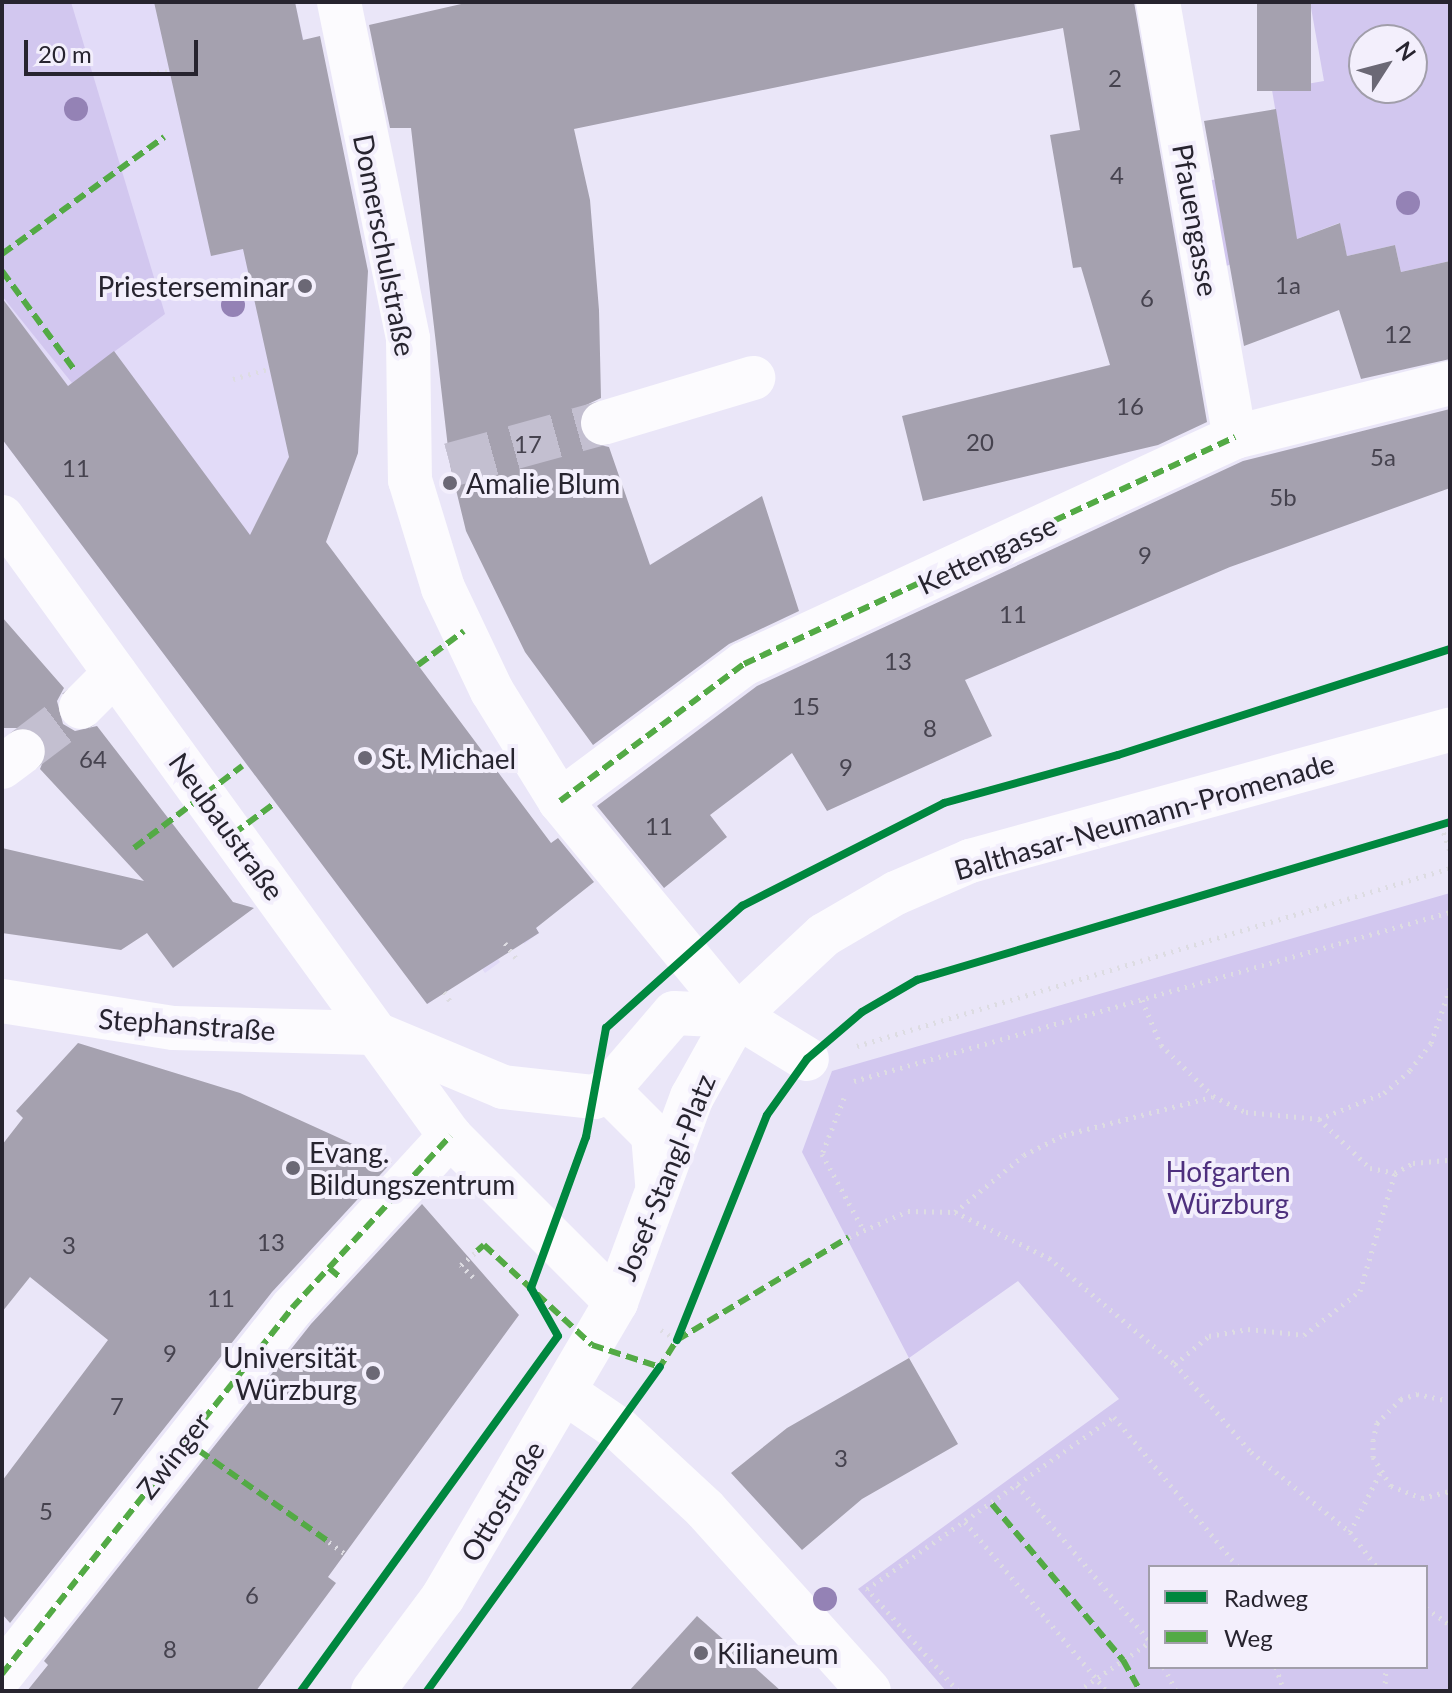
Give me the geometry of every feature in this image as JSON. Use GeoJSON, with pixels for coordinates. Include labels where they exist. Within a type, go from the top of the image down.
{"type":"FeatureCollection","features":[{"type":"Feature","properties":{"kind":"street","name":"Domerschulstraße"},"geometry":{"type":"LineString","coordinates":[[339,2],[408,339],[410,480],[443,588],[492,691],[560,801],[737,1016]]}},
{"type":"Feature","properties":{"kind":"street","name":"Pfauengasse"},"geometry":{"type":"LineString","coordinates":[[1158,2],[1235,437]]}},
{"type":"Feature","properties":{"kind":"street"},"geometry":{"type":"LineString","coordinates":[[603,423],[753,378]]}},
{"type":"Feature","properties":{"kind":"street","name":"Kettengasse"},"geometry":{"type":"LineString","coordinates":[[560,801],[744,664],[1235,437],[1450,383]]}},
{"type":"Feature","properties":{"kind":"street","name":"Neubaustraße"},"geometry":{"type":"LineString","coordinates":[[2,517],[450,1136]]}},
{"type":"Feature","properties":{"kind":"street"},"geometry":{"type":"LineString","coordinates":[[81,707],[115,673]]}},
{"type":"Feature","properties":{"kind":"street","name":"Balthasar-Neumann-Promenade"},"geometry":{"type":"LineString","coordinates":[[737,1016],[824,935],[896,893],[970,861],[1450,730]]}},
{"type":"Feature","properties":{"kind":"street","name":"Stephanstraße"},"geometry":{"type":"LineString","coordinates":[[2,1001],[173,1028],[374,1033]]}},
{"type":"Feature","properties":{"kind":"street"},"geometry":{"type":"LineString","coordinates":[[374,1033],[503,1087],[594,1097],[608,1090],[674,1013],[737,1016],[807,1059]]}},
{"type":"Feature","properties":{"kind":"street","name":"Josef-Stangl-Platz"},"geometry":{"type":"LineString","coordinates":[[450,1136],[616,1302],[692,1097],[737,1016]]}},
{"type":"Feature","properties":{"kind":"street"},"geometry":{"type":"LineString","coordinates":[[608,1090],[653,1135],[657,1186]]}},
{"type":"Feature","properties":{"kind":"street","name":"Zwinger"},"geometry":{"type":"LineString","coordinates":[[2,1674],[292,1308],[450,1136]]}},
{"type":"Feature","properties":{"kind":"street","name":"Ottostraße"},"geometry":{"type":"LineString","coordinates":[[373,1691],[443,1597],[566,1393],[616,1302]]}},
{"type":"Feature","properties":{"kind":"street"},"geometry":{"type":"LineString","coordinates":[[566,1393],[620,1430],[705,1509],[869,1691]]}},
{"type":"Feature","properties":{"kind":"path"},"geometry":{"type":"LineString","coordinates":[[149,73],[170,71]]}},
{"type":"Feature","properties":{"kind":"path"},"geometry":{"type":"LineString","coordinates":[[233,379],[269,369]]}},
{"type":"Feature","properties":{"kind":"path"},"geometry":{"type":"LineString","coordinates":[[1441,825],[1450,851]]}},
{"type":"Feature","properties":{"kind":"path"},"geometry":{"type":"LineString","coordinates":[[807,1059],[1450,868]]}},
{"type":"Feature","properties":{"kind":"path"},"geometry":{"type":"LineString","coordinates":[[863,1229],[822,1154],[850,1082],[1450,912]]}},
{"type":"Feature","properties":{"kind":"path"},"geometry":{"type":"LineString","coordinates":[[505,943],[516,958]]}},
{"type":"Feature","properties":{"kind":"path"},"geometry":{"type":"LineString","coordinates":[[1142,1000],[1161,1045],[1213,1096],[1246,1112],[1319,1119],[1374,1099],[1410,1070],[1431,1043],[1450,988]]}},
{"type":"Feature","properties":{"kind":"path"},"geometry":{"type":"LineString","coordinates":[[444,992],[450,1001]]}},
{"type":"Feature","properties":{"kind":"path"},"geometry":{"type":"LineString","coordinates":[[955,1212],[1024,1155],[1064,1135],[1213,1096]]}},
{"type":"Feature","properties":{"kind":"path"},"geometry":{"type":"LineString","coordinates":[[1319,1119],[1370,1168],[1395,1173],[1413,1163],[1450,1160]]}},
{"type":"Feature","properties":{"kind":"path"},"geometry":{"type":"LineString","coordinates":[[1175,1364],[1209,1336],[1248,1329],[1304,1335],[1360,1291],[1395,1173]]}},
{"type":"Feature","properties":{"kind":"path"},"geometry":{"type":"LineString","coordinates":[[849,1237],[908,1211],[955,1212],[1049,1258],[1175,1364],[1251,1452],[1350,1532],[1375,1565]]}},
{"type":"Feature","properties":{"kind":"path"},"geometry":{"type":"LineString","coordinates":[[473,1277],[461,1265],[477,1251]]}},
{"type":"Feature","properties":{"kind":"path"},"geometry":{"type":"LineString","coordinates":[[1350,1532],[1380,1473],[1373,1440],[1387,1409],[1418,1394],[1450,1401]]}},
{"type":"Feature","properties":{"kind":"path"},"geometry":{"type":"LineString","coordinates":[[958,1691],[867,1589],[1114,1417],[1236,1565]]}},
{"type":"Feature","properties":{"kind":"path"},"geometry":{"type":"LineString","coordinates":[[1380,1473],[1406,1494],[1422,1498],[1450,1491]]}},
{"type":"Feature","properties":{"kind":"path"},"geometry":{"type":"LineString","coordinates":[[1017,1485],[1148,1639]]}},
{"type":"Feature","properties":{"kind":"path"},"geometry":{"type":"LineString","coordinates":[[965,1522],[1100,1676],[1107,1691]]}},
{"type":"Feature","properties":{"kind":"path"},"geometry":{"type":"LineString","coordinates":[[329,1542],[347,1555]]}},
{"type":"Feature","properties":{"kind":"path"},"geometry":{"type":"LineString","coordinates":[[1428,1609],[1450,1625]]}},
{"type":"Feature","properties":{"kind":"path"},"geometry":{"type":"LineString","coordinates":[[1078,1691],[1148,1642]]}},
{"type":"Feature","properties":{"kind":"path"},"geometry":{"type":"LineString","coordinates":[[1165,1669],[1176,1691]]}},
{"type":"Feature","properties":{"kind":"path"},"geometry":{"type":"LineString","coordinates":[[1277,1669],[1284,1691]]}},
{"type":"Feature","properties":{"kind":"path"},"geometry":{"type":"LineString","coordinates":[[1385,1691],[1386,1669]]}},
{"type":"Feature","properties":{"kind":"shaded area"},"geometry":{"type":"Polygon","coordinates":[[[2,2],[295,2],[366,316],[358,453],[338,507],[307,516],[539,933],[524,944],[517,935],[493,951],[500,962],[485,973],[480,966],[428,1004],[2,439],[2,2]]]}},
{"type":"Feature","properties":{"kind":"green space"},"geometry":{"type":"Polygon","coordinates":[[[2,2],[71,2],[165,314],[72,383],[2,296],[2,2]]]}},
{"type":"Feature","properties":{"kind":"green space"},"geometry":{"type":"Polygon","coordinates":[[[1310,2],[1450,2],[1450,261],[1401,272],[1395,245],[1347,256],[1339,223],[1221,268],[1206,181],[1285,168],[1272,90],[1324,81],[1310,2]]]}},
{"type":"Feature","properties":{"kind":"green space","name":"Hofgarten Würzburg"},"geometry":{"type":"Polygon","coordinates":[[[1450,893],[1450,1691],[946,1691],[858,1589],[1119,1399],[1018,1281],[909,1358],[802,1152],[832,1071],[1450,893]]]}},
{"type":"Feature","properties":{"kind":"building"},"geometry":{"type":"Polygon","coordinates":[[[154,2],[295,2],[303,40],[320,36],[368,271],[358,453],[326,542],[551,843],[558,838],[594,882],[536,928],[539,933],[427,1004],[2,439],[2,298],[68,386],[114,351],[250,535],[289,457],[243,249],[211,256],[154,2]]]}},
{"type":"Feature","properties":{"kind":"building"},"geometry":{"type":"Polygon","coordinates":[[[470,2],[1134,2],[1207,422],[1158,445],[923,501],[902,416],[1110,365],[1081,267],[1073,268],[1050,135],[1080,130],[1063,28],[574,129],[590,200],[599,310],[601,398],[584,406],[579,431],[586,442],[609,447],[650,565],[762,496],[799,611],[729,644],[593,745],[525,652],[466,531],[450,465],[411,128],[390,128],[369,25],[470,2]]]}},
{"type":"Feature","properties":{"kind":"building"},"geometry":{"type":"Polygon","coordinates":[[[1257,2],[1311,2],[1311,91],[1257,91],[1257,2]]]}},
{"type":"Feature","properties":{"kind":"building"},"geometry":{"type":"Polygon","coordinates":[[[1276,109],[1297,239],[1340,223],[1347,256],[1395,245],[1401,272],[1450,261],[1450,359],[1361,379],[1339,310],[1244,346],[1204,121],[1276,109]]]}},
{"type":"Feature","properties":{"kind":"building"},"geometry":{"type":"Polygon","coordinates":[[[1450,409],[1450,488],[1230,567],[965,680],[992,736],[827,811],[792,753],[710,815],[727,837],[664,888],[597,806],[757,686],[1243,461],[1450,409]]]}},
{"type":"Feature","properties":{"kind":"building"},"geometry":{"type":"Polygon","coordinates":[[[2,617],[64,688],[57,701],[63,724],[75,731],[97,726],[233,902],[254,908],[173,968],[147,933],[121,950],[2,933],[2,848],[144,881],[40,769],[48,749],[42,735],[32,728],[2,728],[2,617]]]}},
{"type":"Feature","properties":{"kind":"building"},"geometry":{"type":"Polygon","coordinates":[[[78,1043],[240,1093],[392,1162],[272,1292],[10,1623],[2,1614],[2,1481],[108,1340],[30,1277],[2,1312],[2,1145],[23,1118],[16,1111],[78,1043]]]}},
{"type":"Feature","properties":{"kind":"building"},"geometry":{"type":"Polygon","coordinates":[[[422,1204],[519,1315],[328,1577],[336,1583],[256,1691],[27,1691],[48,1665],[44,1661],[311,1324],[422,1204]]]}},
{"type":"Feature","properties":{"kind":"building"},"geometry":{"type":"Polygon","coordinates":[[[909,1358],[958,1444],[862,1499],[802,1550],[731,1473],[787,1428],[909,1358]]]}},
{"type":"Feature","properties":{"kind":"building","name":"Kilianeum"},"geometry":{"type":"Polygon","coordinates":[[[697,1616],[781,1691],[629,1691],[697,1616]]]}},
{"type":"Feature","properties":{"kind":"tunnel"},"geometry":{"type":"LineString","coordinates":[[450,465],[603,423]]}},
{"type":"Feature","properties":{"kind":"tunnel"},"geometry":{"type":"LineString","coordinates":[[23,751],[81,707]]}},
{"type":"Feature","properties":{"kind":"marked path"},"geometry":{"type":"LineString","coordinates":[[2,254],[164,137]]}},
{"type":"Feature","properties":{"kind":"marked path"},"geometry":{"type":"LineString","coordinates":[[2,271],[76,372]]}},
{"type":"Feature","properties":{"kind":"marked path"},"geometry":{"type":"LineString","coordinates":[[560,801],[744,664],[1235,437]]}},
{"type":"Feature","properties":{"kind":"marked path"},"geometry":{"type":"LineString","coordinates":[[418,665],[464,631]]}},
{"type":"Feature","properties":{"kind":"marked path"},"geometry":{"type":"LineString","coordinates":[[134,848],[242,766]]}},
{"type":"Feature","properties":{"kind":"marked path"},"geometry":{"type":"LineString","coordinates":[[233,834],[272,805]]}},
{"type":"Feature","properties":{"kind":"marked path"},"geometry":{"type":"LineString","coordinates":[[2,1674],[292,1308],[450,1136]]}},
{"type":"Feature","properties":{"kind":"marked path"},"geometry":{"type":"LineString","coordinates":[[658,1370],[677,1340],[849,1237]]}},
{"type":"Feature","properties":{"kind":"marked path"},"geometry":{"type":"LineString","coordinates":[[477,1251],[484,1245],[592,1345],[660,1367]]}},
{"type":"Feature","properties":{"kind":"marked path"},"geometry":{"type":"LineString","coordinates":[[329,1268],[342,1279]]}},
{"type":"Feature","properties":{"kind":"marked path"},"geometry":{"type":"LineString","coordinates":[[184,1440],[329,1542]]}},
{"type":"Feature","properties":{"kind":"marked path"},"geometry":{"type":"LineString","coordinates":[[992,1504],[1123,1660],[1140,1691]]}},
{"type":"Feature","properties":{"kind":"cycle path"},"geometry":{"type":"LineString","coordinates":[[301,1691],[558,1336],[531,1288],[586,1137],[606,1028],[742,906],[944,803],[1118,755],[1450,649]]}},
{"type":"Feature","properties":{"kind":"cycle path"},"geometry":{"type":"LineString","coordinates":[[677,1340],[767,1115],[807,1059],[862,1012],[917,980],[1450,822]]}},
{"type":"Feature","properties":{"kind":"cycle path"},"geometry":{"type":"LineString","coordinates":[[427,1691],[660,1367]]}},
{"type":"Feature","properties":{"kind":"place","name":"Priesterseminar"},"geometry":{"type":"Point","coordinates":[305,286]}},
{"type":"Feature","properties":{"kind":"place","name":"Amalie Blum"},"geometry":{"type":"Point","coordinates":[450,483]}},
{"type":"Feature","properties":{"kind":"place","name":"St. Michael"},"geometry":{"type":"Point","coordinates":[365,758]}},
{"type":"Feature","properties":{"kind":"place","name":"Evang. Bildungszentrum"},"geometry":{"type":"Point","coordinates":[293,1168]}},
{"type":"Feature","properties":{"kind":"place","name":"Universität Würzburg"},"geometry":{"type":"Point","coordinates":[373,1373]}},
{"type":"Feature","properties":{"kind":"place","name":"Kilianeum"},"geometry":{"type":"Point","coordinates":[701,1653]}}]}
